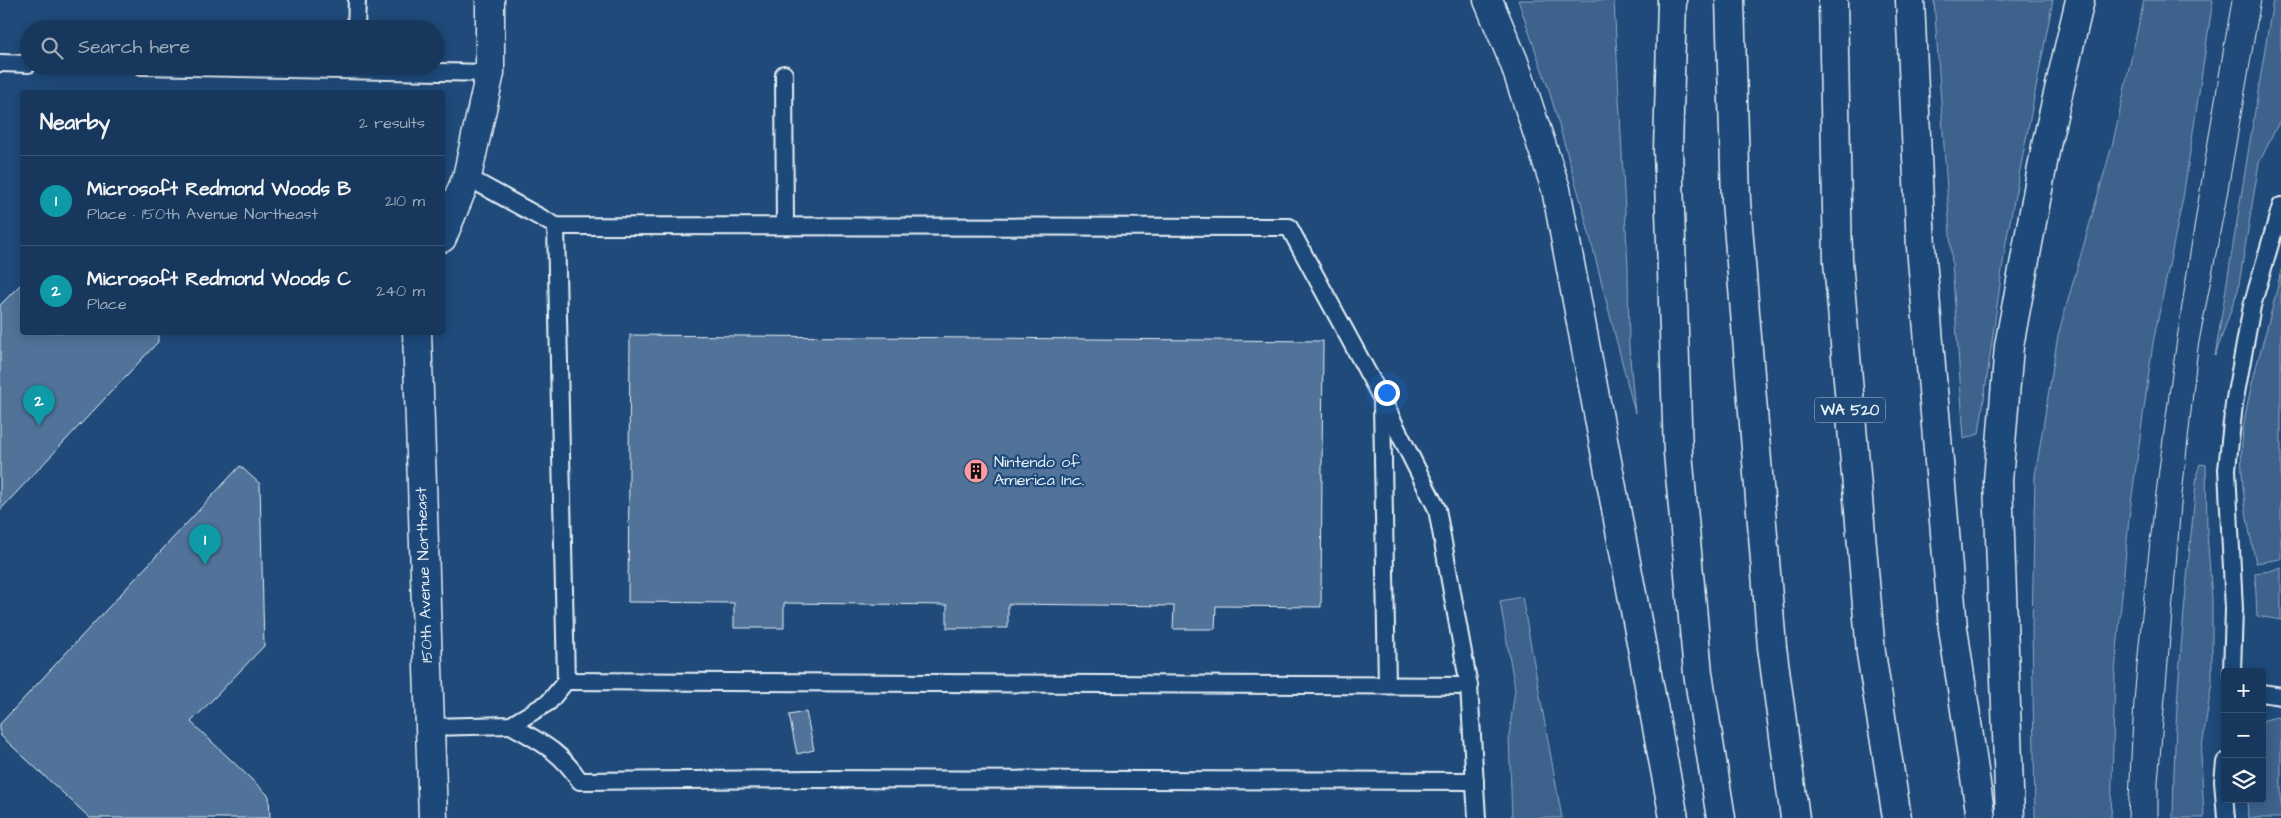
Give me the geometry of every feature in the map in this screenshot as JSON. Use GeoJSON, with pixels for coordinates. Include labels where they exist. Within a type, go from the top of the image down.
{"type":"FeatureCollection","features":[{"type":"Feature","properties":{"kind":"main road"},"geometry":{"type":"LineString","coordinates":[[445,231],[467,177],[490,73],[490,0]]}},
{"type":"Feature","properties":{"kind":"main road"},"geometry":{"type":"LineString","coordinates":[[1488,0],[1514,62],[1556,189],[1674,818]]}},
{"type":"Feature","properties":{"kind":"main road"},"geometry":{"type":"LineString","coordinates":[[1672,0],[1668,150],[1678,452],[1698,673],[1721,818]]}},
{"type":"Feature","properties":{"kind":"main road"},"geometry":{"type":"LineString","coordinates":[[1730,0],[1736,201],[1772,647],[1795,818]]}},
{"type":"Feature","properties":{"kind":"main road","name":"WA 520"},"geometry":{"type":"LineString","coordinates":[[1833,0],[1838,261],[1871,653],[1897,818]]}},
{"type":"Feature","properties":{"kind":"main road"},"geometry":{"type":"LineString","coordinates":[[1910,0],[1921,247],[1952,608],[1981,818]]}},
{"type":"Feature","properties":{"kind":"main road"},"geometry":{"type":"LineString","coordinates":[[2010,818],[1998,481],[2009,346],[2047,141],[2080,0]]}},
{"type":"Feature","properties":{"kind":"main road","name":"150th Avenue Northeast"},"geometry":{"type":"LineString","coordinates":[[417,335],[432,818]]}},
{"type":"Feature","properties":{"kind":"lane"},"geometry":{"type":"LineString","coordinates":[[356,20],[357,0]]}},
{"type":"Feature","properties":{"kind":"lane"},"geometry":{"type":"LineString","coordinates":[[0,63],[20,64]]}},
{"type":"Feature","properties":{"kind":"lane"},"geometry":{"type":"LineString","coordinates":[[445,71],[490,73]]}},
{"type":"Feature","properties":{"kind":"lane"},"geometry":{"type":"LineString","coordinates":[[784,74],[785,226]]}},
{"type":"Feature","properties":{"kind":"lane"},"geometry":{"type":"LineString","coordinates":[[467,177],[556,226],[1288,227],[1382,399],[1437,509],[1469,686],[1477,818]]}},
{"type":"Feature","properties":{"kind":"lane"},"geometry":{"type":"LineString","coordinates":[[2232,668],[2234,609],[2227,469],[2234,404],[2252,306],[2281,206]]}},
{"type":"Feature","properties":{"kind":"lane"},"geometry":{"type":"LineString","coordinates":[[430,727],[511,725],[550,702],[566,682],[556,226]]}},
{"type":"Feature","properties":{"kind":"lane"},"geometry":{"type":"LineString","coordinates":[[1382,399],[1387,685]]}},
{"type":"Feature","properties":{"kind":"lane"},"geometry":{"type":"LineString","coordinates":[[566,682],[1469,686]]}},
{"type":"Feature","properties":{"kind":"lane"},"geometry":{"type":"LineString","coordinates":[[2266,694],[2281,696]]}},
{"type":"Feature","properties":{"kind":"lane"},"geometry":{"type":"LineString","coordinates":[[511,725],[552,749],[567,762],[580,781],[802,779],[1476,781]]}},
{"type":"Feature","properties":{"kind":"lane"},"geometry":{"type":"LineString","coordinates":[[2225,803],[2226,818]]}},
{"type":"Feature","properties":{"kind":"shaded area"},"geometry":{"type":"Polygon","coordinates":[[[1518,0],[1614,0],[1628,268],[1629,347],[1635,413],[1581,202],[1549,90],[1518,0]]]}},
{"type":"Feature","properties":{"kind":"shaded area"},"geometry":{"type":"Polygon","coordinates":[[[1934,0],[2053,0],[2006,242],[1979,434],[1964,439],[1934,0]]]}},
{"type":"Feature","properties":{"kind":"shaded area"},"geometry":{"type":"Polygon","coordinates":[[[2144,0],[2213,0],[2183,198],[2153,343],[2129,518],[2115,672],[2111,818],[2035,818],[2032,628],[2035,476],[2058,335],[2113,142],[2144,0]]]}},
{"type":"Feature","properties":{"kind":"shaded area"},"geometry":{"type":"Polygon","coordinates":[[[2273,0],[2281,0],[2281,118],[2259,163],[2238,290],[2215,356],[2273,0]]]}},
{"type":"Feature","properties":{"kind":"shaded area"},"geometry":{"type":"Polygon","coordinates":[[[2281,270],[2281,559],[2256,563],[2244,493],[2242,440],[2247,404],[2281,270]]]}},
{"type":"Feature","properties":{"kind":"shaded area"},"geometry":{"type":"Polygon","coordinates":[[[2200,464],[2206,465],[2207,532],[2212,599],[2212,681],[2201,754],[2204,818],[2173,818],[2181,645],[2197,473],[2200,464]]]}},
{"type":"Feature","properties":{"kind":"shaded area"},"geometry":{"type":"Polygon","coordinates":[[[2281,567],[2281,620],[2257,616],[2255,573],[2281,567]]]}},
{"type":"Feature","properties":{"kind":"shaded area"},"geometry":{"type":"Polygon","coordinates":[[[1522,597],[1562,818],[1512,818],[1509,736],[1515,689],[1500,601],[1522,597]]]}},
{"type":"Feature","properties":{"kind":"shaded area"},"geometry":{"type":"Polygon","coordinates":[[[2276,717],[2281,718],[2281,818],[2248,818],[2247,803],[2266,803],[2266,720],[2276,717]]]}},
{"type":"Feature","properties":{"kind":"building"},"geometry":{"type":"Polygon","coordinates":[[[20,285],[20,335],[158,335],[158,342],[0,510],[0,305],[20,285]]]}},
{"type":"Feature","properties":{"kind":"building","name":"Nintendo of America Inc."},"geometry":{"type":"Polygon","coordinates":[[[630,335],[1323,341],[1321,607],[1216,606],[1215,629],[1173,629],[1174,606],[1008,604],[1008,628],[947,628],[947,605],[784,603],[784,628],[734,628],[734,603],[628,602],[630,335]]]}},
{"type":"Feature","properties":{"kind":"building"},"geometry":{"type":"Polygon","coordinates":[[[240,466],[260,484],[264,646],[191,722],[269,796],[270,818],[90,818],[0,735],[0,724],[240,466]]]}},
{"type":"Feature","properties":{"kind":"building"},"geometry":{"type":"Polygon","coordinates":[[[806,712],[814,750],[797,754],[789,715],[806,712]]]}},
{"type":"Feature","properties":{"kind":"tram line"},"geometry":{"type":"LineString","coordinates":[[2128,818],[2135,684],[2155,498],[2178,331],[2232,0]]}},
{"type":"Feature","properties":{"kind":"tram line"},"geometry":{"type":"LineString","coordinates":[[2158,818],[2158,782],[2181,504],[2198,347],[2225,207],[2261,0]]}},
{"type":"Feature","properties":{"kind":"place","name":"Microsoft Redmond Woods C"},"geometry":{"type":"Point","coordinates":[39,426]}},
{"type":"Feature","properties":{"kind":"place","name":"Nintendo of America Inc."},"geometry":{"type":"Point","coordinates":[976,471]}},
{"type":"Feature","properties":{"kind":"place","name":"Microsoft Redmond Woods B"},"geometry":{"type":"Point","coordinates":[205,565]}}]}
